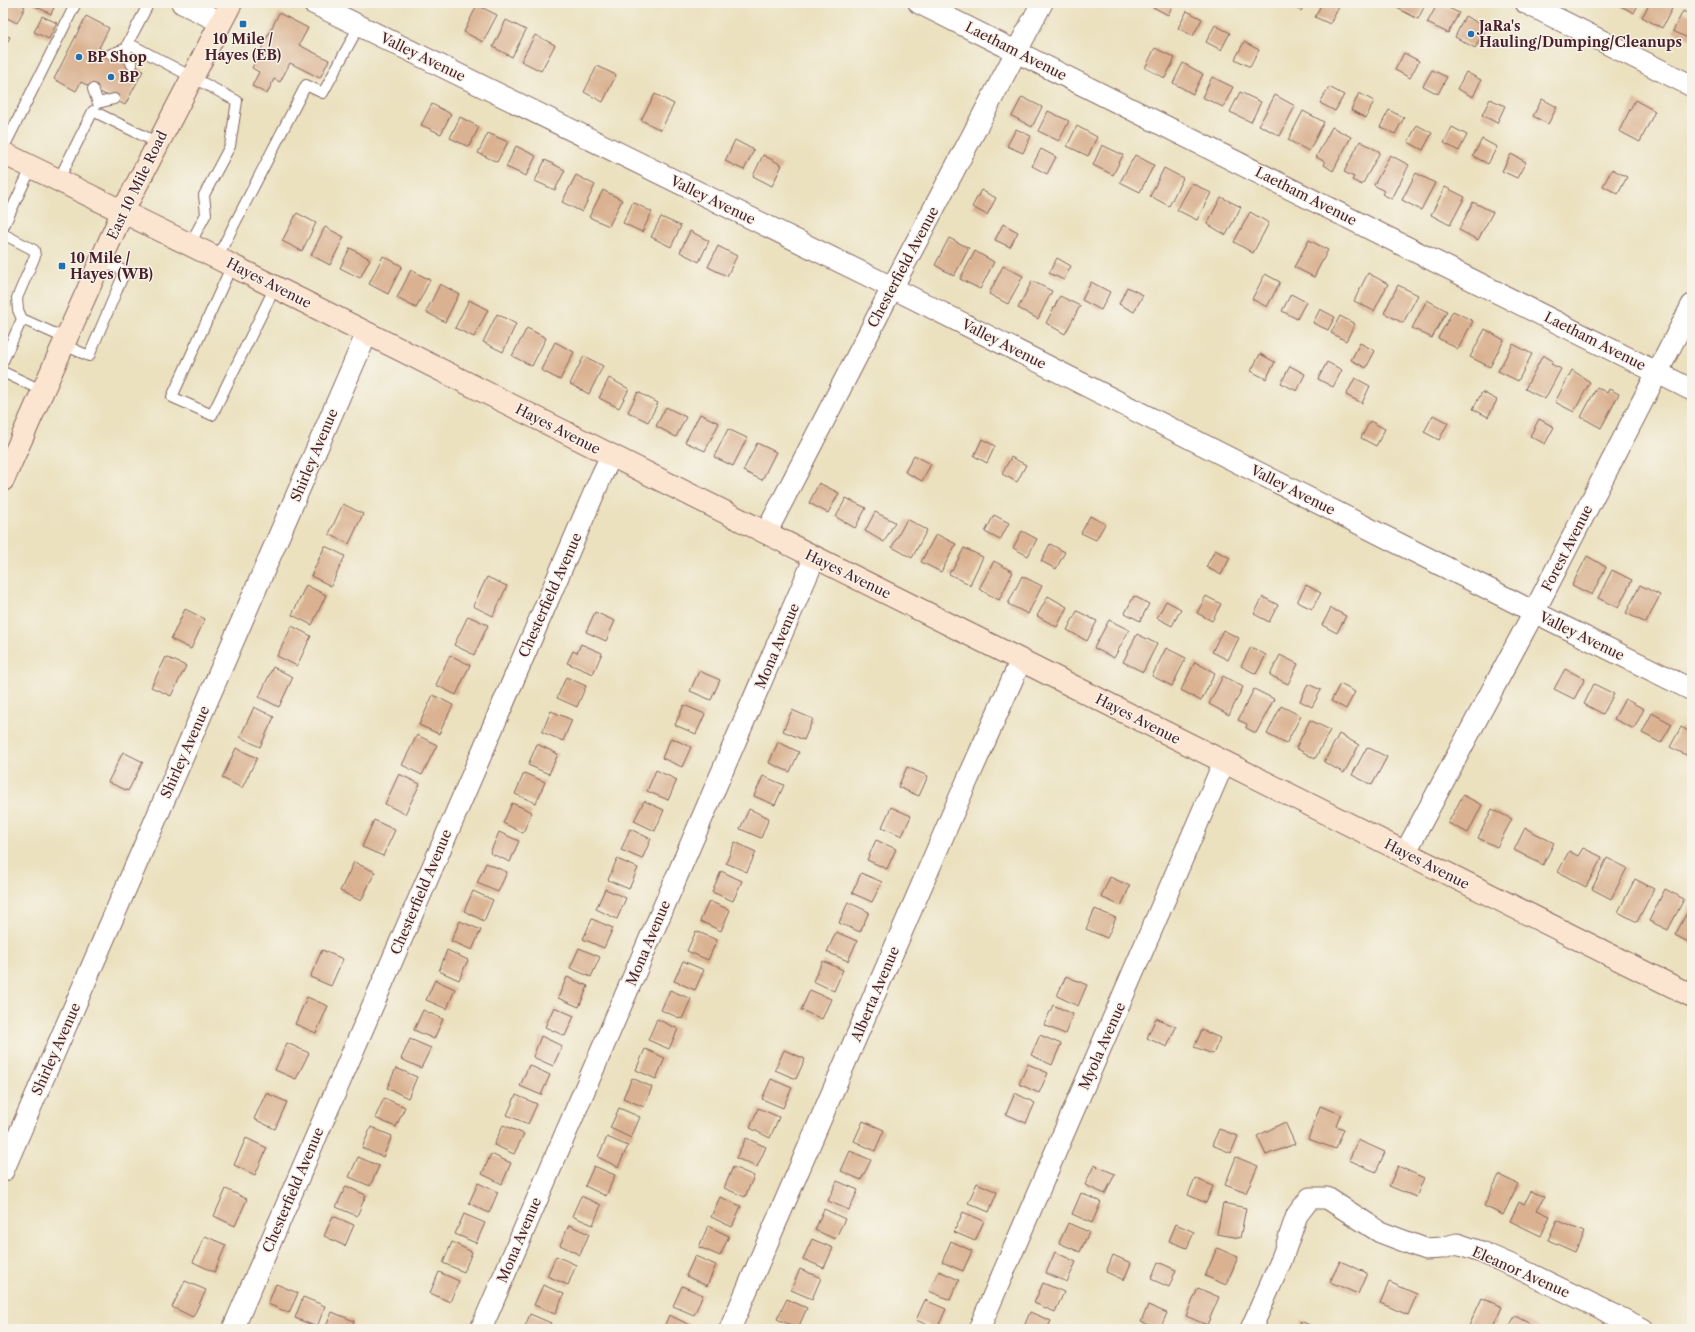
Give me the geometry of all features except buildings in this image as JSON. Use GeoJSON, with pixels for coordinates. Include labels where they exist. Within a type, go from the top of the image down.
{"type":"FeatureCollection","features":[{"type":"Feature","properties":{"kind":"street"},"geometry":{"type":"LineString","coordinates":[[182,3],[221,22]]}},
{"type":"Feature","properties":{"kind":"street","name":"East 10 Mile Road"},"geometry":{"type":"LineString","coordinates":[[3,480],[9,452],[43,391],[123,211],[231,3]]}},
{"type":"Feature","properties":{"kind":"street","name":"Valley Avenue"},"geometry":{"type":"LineString","coordinates":[[313,3],[892,288],[1534,612],[1692,690]]}},
{"type":"Feature","properties":{"kind":"street","name":"Laetham Avenue"},"geometry":{"type":"LineString","coordinates":[[920,3],[1692,390]]}},
{"type":"Feature","properties":{"kind":"street","name":"Chesterfield Avenue"},"geometry":{"type":"LineString","coordinates":[[766,533],[892,288],[1042,3]]}},
{"type":"Feature","properties":{"kind":"street"},"geometry":{"type":"LineString","coordinates":[[1526,3],[1692,86]]}},
{"type":"Feature","properties":{"kind":"street","name":"Hayes Avenue"},"geometry":{"type":"LineString","coordinates":[[3,153],[275,286],[1692,996]]}},
{"type":"Feature","properties":{"kind":"street","name":"Forest Avenue"},"geometry":{"type":"LineString","coordinates":[[1405,853],[1534,612],[1692,305]]}},
{"type":"Feature","properties":{"kind":"street","name":"Shirley Avenue"},"geometry":{"type":"LineString","coordinates":[[3,1171],[367,333]]}},
{"type":"Feature","properties":{"kind":"street","name":"Chesterfield Avenue"},"geometry":{"type":"LineString","coordinates":[[233,1329],[601,476],[612,456]]}},
{"type":"Feature","properties":{"kind":"street","name":"Mona Avenue"},"geometry":{"type":"LineString","coordinates":[[481,1329],[815,557]]}},
{"type":"Feature","properties":{"kind":"street","name":"Alberta Avenue"},"geometry":{"type":"LineString","coordinates":[[730,1329],[959,798],[1021,660]]}},
{"type":"Feature","properties":{"kind":"street","name":"Myola Avenue"},"geometry":{"type":"LineString","coordinates":[[979,1329],[1224,762]]}},
{"type":"Feature","properties":{"kind":"street","name":"Eleanor Avenue"},"geometry":{"type":"LineString","coordinates":[[1251,1329],[1281,1261],[1297,1215],[1310,1198],[1326,1198],[1380,1232],[1404,1242],[1425,1249],[1442,1248],[1457,1244],[1481,1252],[1518,1268],[1643,1329]]}},
{"type":"Feature","properties":{"kind":"lane"},"geometry":{"type":"LineString","coordinates":[[3,149],[76,3]]}},
{"type":"Feature","properties":{"kind":"lane"},"geometry":{"type":"LineString","coordinates":[[120,59],[149,3]]}},
{"type":"Feature","properties":{"kind":"lane"},"geometry":{"type":"LineString","coordinates":[[275,286],[212,414],[172,397],[224,261],[306,85],[323,93],[359,26]]}},
{"type":"Feature","properties":{"kind":"lane"},"geometry":{"type":"LineString","coordinates":[[111,54],[127,46]]}},
{"type":"Feature","properties":{"kind":"lane"},"geometry":{"type":"LineString","coordinates":[[127,46],[132,65]]}},
{"type":"Feature","properties":{"kind":"lane"},"geometry":{"type":"LineString","coordinates":[[127,46],[192,76],[237,101],[230,146],[204,196],[206,214],[190,244]]}},
{"type":"Feature","properties":{"kind":"lane"},"geometry":{"type":"LineString","coordinates":[[93,88],[95,107]]}},
{"type":"Feature","properties":{"kind":"lane"},"geometry":{"type":"LineString","coordinates":[[59,180],[103,93]]}},
{"type":"Feature","properties":{"kind":"lane"},"geometry":{"type":"LineString","coordinates":[[95,107],[114,99]]}},
{"type":"Feature","properties":{"kind":"lane"},"geometry":{"type":"LineString","coordinates":[[95,107],[158,143]]}},
{"type":"Feature","properties":{"kind":"lane"},"geometry":{"type":"LineString","coordinates":[[3,228],[32,166]]}},
{"type":"Feature","properties":{"kind":"lane"},"geometry":{"type":"LineString","coordinates":[[3,234],[34,250],[35,256],[17,298],[18,310],[22,320],[65,342]]}},
{"type":"Feature","properties":{"kind":"lane"},"geometry":{"type":"LineString","coordinates":[[3,361],[22,320]]}},
{"type":"Feature","properties":{"kind":"lane"},"geometry":{"type":"LineString","coordinates":[[3,372],[43,391]]}},
{"type":"Feature","properties":{"kind":"place","name":"10 Mile / Hayes (EB)"},"geometry":{"type":"Point","coordinates":[243,24]}},
{"type":"Feature","properties":{"kind":"place","name":"JaRa's Hauling/Dumping/Cleanups"},"geometry":{"type":"Point","coordinates":[1471,34]}},
{"type":"Feature","properties":{"kind":"place","name":"BP Shop"},"geometry":{"type":"Point","coordinates":[79,57]}},
{"type":"Feature","properties":{"kind":"place","name":"BP"},"geometry":{"type":"Point","coordinates":[111,77]}},
{"type":"Feature","properties":{"kind":"place","name":"10 Mile / Hayes (WB)"},"geometry":{"type":"Point","coordinates":[62,266]}}]}
